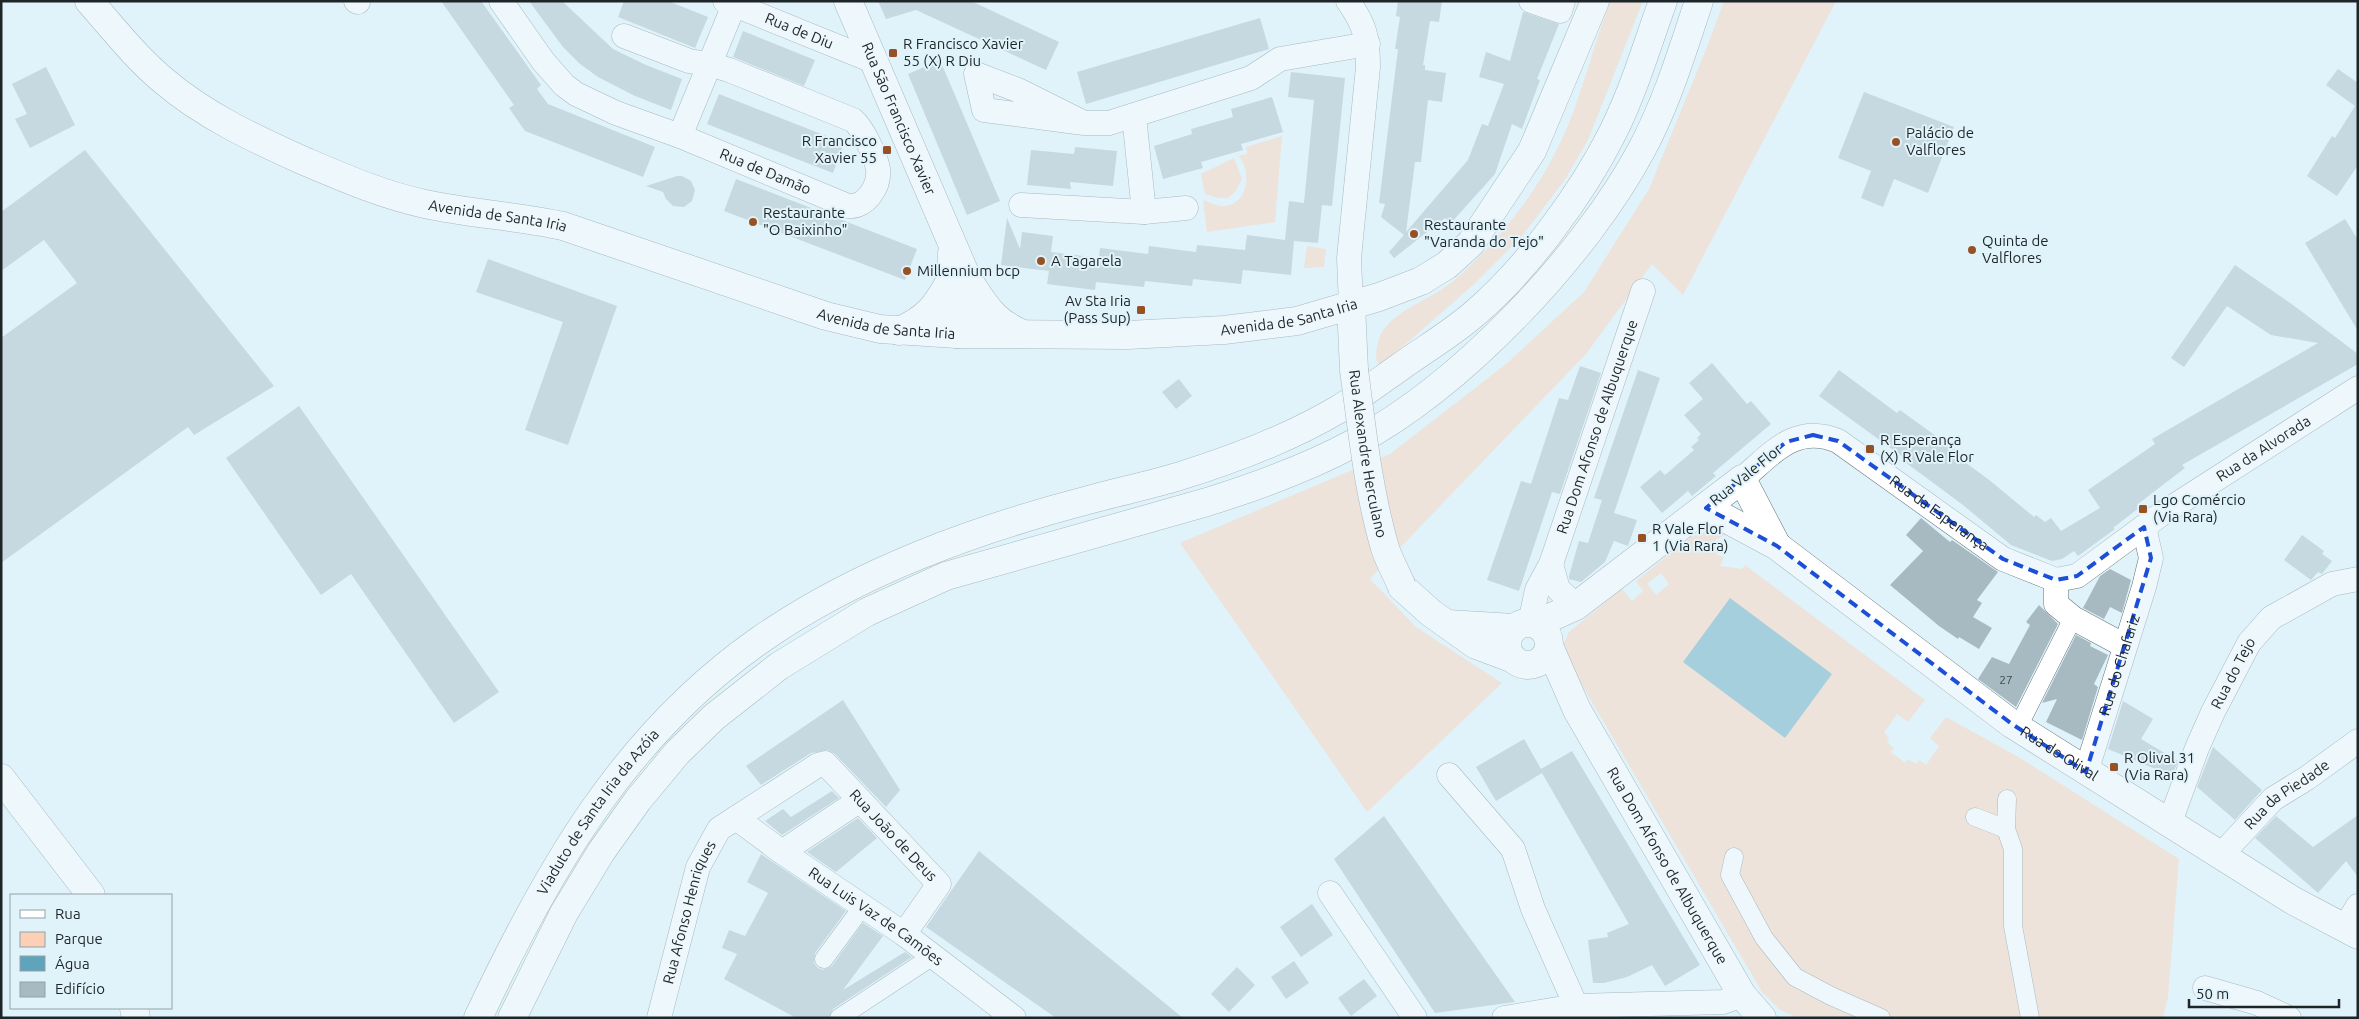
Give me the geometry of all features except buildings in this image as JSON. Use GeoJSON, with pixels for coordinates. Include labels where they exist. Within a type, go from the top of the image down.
{"type":"FeatureCollection","features":[{"type":"Feature","properties":{"kind":"main road","name":"Avenida de Santa Iria"},"geometry":{"type":"LineString","coordinates":[[89,1],[142,61],[186,98],[241,131],[323,169],[382,192],[410,200],[529,218],[563,226],[826,316],[861,325],[899,331],[957,334],[1128,335],[1224,330],[1289,322],[1420,281],[1460,255],[1476,237],[1532,151],[1595,1]]}},
{"type":"Feature","properties":{"kind":"main road","name":"Rua São Francisco Xavier"},"geometry":{"type":"LineString","coordinates":[[848,1],[950,235],[969,312],[957,334]]}},
{"type":"Feature","properties":{"kind":"main road","name":"Viaduto de Santa Iria da Azóia"},"geometry":{"type":"LineString","coordinates":[[478,1018],[526,922],[591,811],[636,752],[707,681],[760,640],[821,601],[897,564],[1000,527],[1091,499],[1180,476],[1292,434],[1341,408],[1476,313],[1512,276],[1560,216],[1591,170],[1628,101],[1662,1]]}},
{"type":"Feature","properties":{"kind":"main road","name":"Viaduto de Santa Iria da Azóia"},"geometry":{"type":"LineString","coordinates":[[512,1018],[564,913],[601,852],[638,800],[677,753],[714,718],[779,666],[867,612],[946,576],[1208,502],[1250,488],[1324,458],[1356,442],[1404,412],[1454,372],[1521,309],[1554,273],[1600,216],[1642,149],[1660,111],[1676,71],[1698,1]]}},
{"type":"Feature","properties":{"kind":"main road"},"geometry":{"type":"LineString","coordinates":[[899,331],[918,323],[934,309],[960,277]]}},
{"type":"Feature","properties":{"kind":"main road","name":"Rua São Francisco Xavier"},"geometry":{"type":"LineString","coordinates":[[960,277],[989,313],[1006,327],[1023,334]]}},
{"type":"Feature","properties":{"kind":"main road","name":"Rua Alexandre Herculano"},"geometry":{"type":"LineString","coordinates":[[1351,304],[1354,370],[1365,452],[1385,550],[1402,587],[1414,600],[1476,645],[1519,662]]}},
{"type":"Feature","properties":{"kind":"main road","name":"Rua Vale Flor"},"geometry":{"type":"LineString","coordinates":[[1536,632],[1576,606],[1742,479]]}},
{"type":"Feature","properties":{"kind":"main road","name":"Rua do Olival"},"geometry":{"type":"LineString","coordinates":[[1742,479],[1777,546]]}},
{"type":"Feature","properties":{"kind":"main road","name":"Rua do Olival"},"geometry":{"type":"LineString","coordinates":[[1706,508],[1777,546],[2018,727],[2086,772],[2170,822],[2292,900],[2353,923]]}},
{"type":"Feature","properties":{"kind":"main road"},"geometry":{"type":"LineString","coordinates":[[1447,624],[1536,632]]}},
{"type":"Feature","properties":{"kind":"main road"},"geometry":{"type":"LineString","coordinates":[[1536,632],[1548,653],[1539,663],[1519,662],[1507,646],[1507,639],[1536,632]]}},
{"type":"Feature","properties":{"kind":"main road","name":"Rua Dom Afonso de Albuquerque"},"geometry":{"type":"LineString","coordinates":[[1536,632],[1577,710],[1742,995],[1762,1018]]}},
{"type":"Feature","properties":{"kind":"main road","name":"Rua Dom Afonso de Albuquerque"},"geometry":{"type":"LineString","coordinates":[[1519,662],[1577,710]]}},
{"type":"Feature","properties":{"kind":"main road"},"geometry":{"type":"LineString","coordinates":[[1,778],[90,894]]}},
{"type":"Feature","properties":{"kind":"street","name":"Rua de Damão"},"geometry":{"type":"LineString","coordinates":[[501,1],[544,61],[570,90],[616,113],[680,136],[848,206],[858,206],[866,202],[877,177],[877,167],[862,129],[853,120],[709,64],[689,61],[624,36]]}},
{"type":"Feature","properties":{"kind":"street"},"geometry":{"type":"LineString","coordinates":[[1531,1],[1562,6]]}},
{"type":"Feature","properties":{"kind":"street"},"geometry":{"type":"LineString","coordinates":[[680,136],[709,64],[730,3]]}},
{"type":"Feature","properties":{"kind":"street","name":"Rua de Diu"},"geometry":{"type":"LineString","coordinates":[[730,3],[873,61]]}},
{"type":"Feature","properties":{"kind":"street","name":"Rua Alexandre Herculano"},"geometry":{"type":"LineString","coordinates":[[1351,304],[1349,258],[1368,67],[1368,44],[1359,7]]}},
{"type":"Feature","properties":{"kind":"street"},"geometry":{"type":"LineString","coordinates":[[1084,123],[1109,123],[1251,78],[1280,59],[1368,44]]}},
{"type":"Feature","properties":{"kind":"street"},"geometry":{"type":"LineString","coordinates":[[1134,116],[1144,212]]}},
{"type":"Feature","properties":{"kind":"street"},"geometry":{"type":"LineString","coordinates":[[1021,205],[1144,212],[1186,208]]}},
{"type":"Feature","properties":{"kind":"street","name":"Rua Dom Afonso de Albuquerque"},"geometry":{"type":"LineString","coordinates":[[1536,632],[1537,590],[1551,564],[1643,290]]}},
{"type":"Feature","properties":{"kind":"street","name":"Rua da Alvorada"},"geometry":{"type":"LineString","coordinates":[[2066,578],[2144,527],[2354,397]]}},
{"type":"Feature","properties":{"kind":"street","name":"Rua da Esperança"},"geometry":{"type":"LineString","coordinates":[[1798,436],[1825,435],[1838,441],[2003,559],[2066,578]]}},
{"type":"Feature","properties":{"kind":"street","name":"Rua Vale Flor"},"geometry":{"type":"LineString","coordinates":[[1742,479],[1786,442],[1798,436]]}},
{"type":"Feature","properties":{"kind":"street","name":"Rua do Chafariz"},"geometry":{"type":"LineString","coordinates":[[2086,772],[2151,558],[2144,527]]}},
{"type":"Feature","properties":{"kind":"street"},"geometry":{"type":"LineString","coordinates":[[1551,564],[1558,589],[1576,606]]}},
{"type":"Feature","properties":{"kind":"street"},"geometry":{"type":"LineString","coordinates":[[2066,578],[2056,604],[2073,618],[2125,646]]}},
{"type":"Feature","properties":{"kind":"street","name":"Rua do Tejo"},"geometry":{"type":"LineString","coordinates":[[2170,822],[2197,748],[2213,712],[2249,643],[2271,618],[2332,584],[2358,579]]}},
{"type":"Feature","properties":{"kind":"street"},"geometry":{"type":"LineString","coordinates":[[2018,727],[2073,618]]}},
{"type":"Feature","properties":{"kind":"street","name":"Rua da Piedade"},"geometry":{"type":"LineString","coordinates":[[2221,855],[2273,799],[2307,778],[2358,741]]}},
{"type":"Feature","properties":{"kind":"street","name":"Rua João de Deus"},"geometry":{"type":"LineString","coordinates":[[825,763],[939,884],[904,934]]}},
{"type":"Feature","properties":{"kind":"street","name":"Rua Afonso Henriques"},"geometry":{"type":"LineString","coordinates":[[659,1018],[698,867],[719,829],[818,764],[825,763]]}},
{"type":"Feature","properties":{"kind":"street"},"geometry":{"type":"LineString","coordinates":[[1449,775],[1513,849],[1533,909],[1580,1012]]}},
{"type":"Feature","properties":{"kind":"street"},"geometry":{"type":"LineString","coordinates":[[2007,799],[2006,829],[2013,849],[2013,926],[2030,1018]]}},
{"type":"Feature","properties":{"kind":"street"},"geometry":{"type":"LineString","coordinates":[[782,852],[860,800]]}},
{"type":"Feature","properties":{"kind":"street"},"geometry":{"type":"LineString","coordinates":[[1975,817],[2006,829]]}},
{"type":"Feature","properties":{"kind":"street","name":"Rua Luis Vaz de Camões"},"geometry":{"type":"LineString","coordinates":[[736,818],[782,852],[904,934],[1014,1018]]}},
{"type":"Feature","properties":{"kind":"street"},"geometry":{"type":"LineString","coordinates":[[1734,857],[1730,875],[1764,938],[1795,977],[1831,996],[1881,1018]]}},
{"type":"Feature","properties":{"kind":"street"},"geometry":{"type":"LineString","coordinates":[[1330,892],[1415,1018]]}},
{"type":"Feature","properties":{"kind":"street"},"geometry":{"type":"LineString","coordinates":[[824,959],[863,906]]}},
{"type":"Feature","properties":{"kind":"street"},"geometry":{"type":"LineString","coordinates":[[839,1018],[933,956]]}},
{"type":"Feature","properties":{"kind":"street"},"geometry":{"type":"LineString","coordinates":[[2205,988],[2257,1003],[2290,1018]]}},
{"type":"Feature","properties":{"kind":"street"},"geometry":{"type":"LineString","coordinates":[[1504,1018],[1723,1002],[1742,995]]}},
{"type":"Feature","properties":{"kind":"highlighted area"},"geometry":{"type":"Polygon","coordinates":[[[1813,435],[1838,441],[2003,559],[2056,580],[2077,576],[2144,527],[2151,558],[2086,772],[2012,724],[1777,546],[1706,508],[1786,442],[1813,435]]]}},
{"type":"Feature","properties":{"kind":"green space"},"geometry":{"type":"Polygon","coordinates":[[[1611,1],[1643,1],[1588,140],[1564,181],[1522,236],[1473,285],[1392,356],[1379,365],[1376,359],[1377,347],[1380,336],[1387,326],[1405,310],[1439,291],[1463,273],[1509,224],[1537,185],[1570,121],[1611,1]]]}},
{"type":"Feature","properties":{"kind":"green space"},"geometry":{"type":"Polygon","coordinates":[[[1724,1],[1836,1],[1683,295],[1652,264],[1586,354],[1370,579],[1416,627],[1502,683],[1367,812],[1180,543],[1390,454],[1506,364],[1584,292],[1649,189],[1724,1]]]}},
{"type":"Feature","properties":{"kind":"green space"},"geometry":{"type":"Polygon","coordinates":[[[1282,136],[1275,222],[1207,232],[1203,200],[1222,206],[1231,205],[1238,201],[1245,187],[1246,178],[1243,162],[1238,156],[1247,154],[1246,147],[1282,136]]]}},
{"type":"Feature","properties":{"kind":"green space"},"geometry":{"type":"Polygon","coordinates":[[[1234,158],[1242,179],[1232,195],[1219,198],[1205,194],[1201,174],[1234,158]]]}},
{"type":"Feature","properties":{"kind":"green space"},"geometry":{"type":"Polygon","coordinates":[[[1307,246],[1326,249],[1324,267],[1304,268],[1307,246]]]}},
{"type":"Feature","properties":{"kind":"green space"},"geometry":{"type":"Polygon","coordinates":[[[1708,531],[1728,533],[1714,541],[1717,555],[1724,557],[1720,566],[1742,569],[1745,565],[1925,700],[1908,722],[1897,714],[1884,733],[1889,737],[1887,742],[1894,748],[1891,752],[1905,763],[1908,759],[1916,764],[1919,760],[1926,765],[1939,746],[1930,738],[1946,717],[2020,758],[2179,859],[2168,997],[2163,1018],[1798,1018],[1780,1010],[1762,992],[1565,656],[1564,643],[1569,632],[1622,589],[1632,601],[1643,591],[1636,581],[1691,537],[1708,531]],[[1661,573],[1647,584],[1656,595],[1669,584],[1661,573]]]}},
{"type":"Feature","properties":{"kind":"water"},"geometry":{"type":"Polygon","coordinates":[[[1730,598],[1832,674],[1785,738],[1683,662],[1730,598]]]}},
{"type":"Feature","properties":{"kind":"place","name":"R Francisco Xavier 55 (X) R Diu"},"geometry":{"type":"Point","coordinates":[893,53]}},
{"type":"Feature","properties":{"kind":"place","name":"Palácio de Valflores"},"geometry":{"type":"Point","coordinates":[1896,142]}},
{"type":"Feature","properties":{"kind":"place","name":"R Francisco Xavier 55"},"geometry":{"type":"Point","coordinates":[887,150]}},
{"type":"Feature","properties":{"kind":"place","name":"Restaurante \"O Baixinho\""},"geometry":{"type":"Point","coordinates":[753,222]}},
{"type":"Feature","properties":{"kind":"place","name":"Restaurante \"Varanda do Tejo\""},"geometry":{"type":"Point","coordinates":[1414,234]}},
{"type":"Feature","properties":{"kind":"place","name":"Quinta de Valflores"},"geometry":{"type":"Point","coordinates":[1972,250]}},
{"type":"Feature","properties":{"kind":"place","name":"A Tagarela"},"geometry":{"type":"Point","coordinates":[1041,261]}},
{"type":"Feature","properties":{"kind":"place","name":"Millennium bcp"},"geometry":{"type":"Point","coordinates":[907,271]}},
{"type":"Feature","properties":{"kind":"place","name":"Av Sta Iria (Pass Sup)"},"geometry":{"type":"Point","coordinates":[1141,310]}},
{"type":"Feature","properties":{"kind":"place","name":"R Esperança (X) R Vale Flor"},"geometry":{"type":"Point","coordinates":[1870,449]}},
{"type":"Feature","properties":{"kind":"place","name":"Lgo Comércio (Via Rara)"},"geometry":{"type":"Point","coordinates":[2143,509]}},
{"type":"Feature","properties":{"kind":"place","name":"R Vale Flor 1 (Via Rara)"},"geometry":{"type":"Point","coordinates":[1642,538]}},
{"type":"Feature","properties":{"kind":"place","name":"R Olival 31 (Via Rara)"},"geometry":{"type":"Point","coordinates":[2114,767]}}]}
